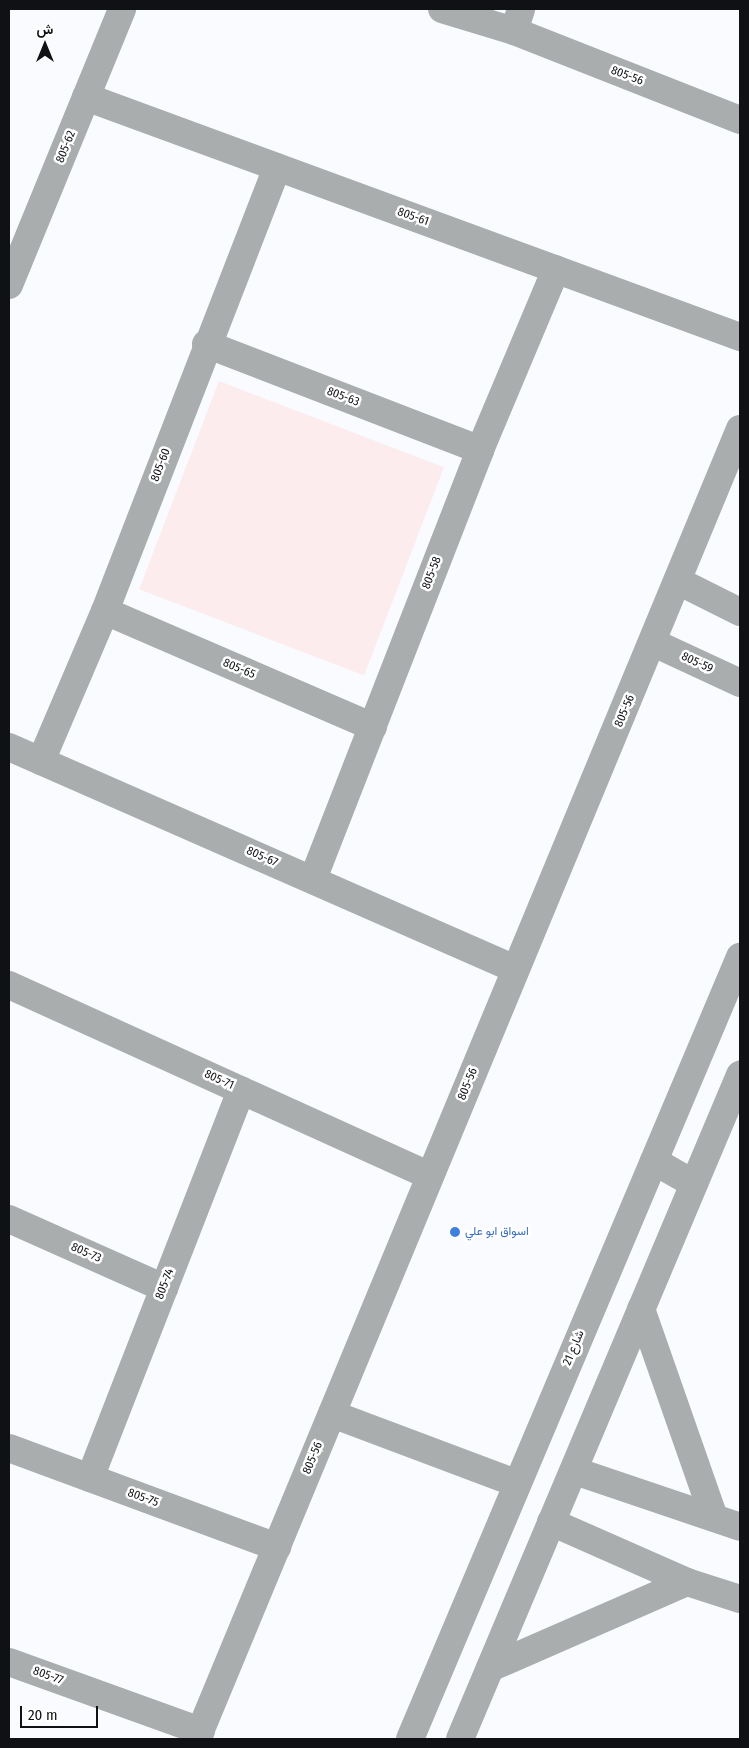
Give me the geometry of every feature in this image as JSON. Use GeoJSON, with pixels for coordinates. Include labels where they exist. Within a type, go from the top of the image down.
{"type":"FeatureCollection","features":[{"type":"Feature","properties":{"kind":"street","name":"805-62"},"geometry":{"type":"LineString","coordinates":[[9,285],[122,9]]}},
{"type":"Feature","properties":{"kind":"street"},"geometry":{"type":"LineString","coordinates":[[442,9],[518,20]]}},
{"type":"Feature","properties":{"kind":"street","name":"805-56"},"geometry":{"type":"LineString","coordinates":[[518,20],[740,120]]}},
{"type":"Feature","properties":{"kind":"street","name":"805-61"},"geometry":{"type":"LineString","coordinates":[[86,97],[740,336]]}},
{"type":"Feature","properties":{"kind":"street","name":"805-60"},"geometry":{"type":"LineString","coordinates":[[41,761],[105,611],[206,344],[277,167]]}},
{"type":"Feature","properties":{"kind":"street","name":"805-58"},"geometry":{"type":"LineString","coordinates":[[312,880],[480,450],[556,269]]}},
{"type":"Feature","properties":{"kind":"street","name":"805-63"},"geometry":{"type":"LineString","coordinates":[[206,344],[480,450]]}},
{"type":"Feature","properties":{"kind":"street","name":"805-56"},"geometry":{"type":"LineString","coordinates":[[199,1735],[515,969],[680,582],[740,429]]}},
{"type":"Feature","properties":{"kind":"street"},"geometry":{"type":"LineString","coordinates":[[680,582],[740,612]]}},
{"type":"Feature","properties":{"kind":"street","name":"805-65"},"geometry":{"type":"LineString","coordinates":[[105,611],[373,727]]}},
{"type":"Feature","properties":{"kind":"street","name":"805-59"},"geometry":{"type":"LineString","coordinates":[[654,643],[740,683]]}},
{"type":"Feature","properties":{"kind":"street","name":"805-67"},"geometry":{"type":"LineString","coordinates":[[9,747],[515,969]]}},
{"type":"Feature","properties":{"kind":"street","name":"شارع 21"},"geometry":{"type":"LineString","coordinates":[[410,1739],[516,1483],[740,957]]}},
{"type":"Feature","properties":{"kind":"street","name":"805-71"},"geometry":{"type":"LineString","coordinates":[[9,984],[430,1176]]}},
{"type":"Feature","properties":{"kind":"street"},"geometry":{"type":"LineString","coordinates":[[460,1739],[551,1522],[575,1471],[740,1075]]}},
{"type":"Feature","properties":{"kind":"street","name":"805-74"},"geometry":{"type":"LineString","coordinates":[[90,1478],[241,1090]]}},
{"type":"Feature","properties":{"kind":"street"},"geometry":{"type":"LineString","coordinates":[[654,1161],[694,1184]]}},
{"type":"Feature","properties":{"kind":"street","name":"805-73"},"geometry":{"type":"LineString","coordinates":[[9,1219],[164,1288]]}},
{"type":"Feature","properties":{"kind":"street"},"geometry":{"type":"LineString","coordinates":[[641,1310],[714,1518]]}},
{"type":"Feature","properties":{"kind":"street"},"geometry":{"type":"LineString","coordinates":[[332,1414],[516,1483]]}},
{"type":"Feature","properties":{"kind":"street","name":"805-75"},"geometry":{"type":"LineString","coordinates":[[9,1448],[277,1547]]}},
{"type":"Feature","properties":{"kind":"street"},"geometry":{"type":"LineString","coordinates":[[575,1471],[740,1527]]}},
{"type":"Feature","properties":{"kind":"street"},"geometry":{"type":"LineString","coordinates":[[551,1522],[687,1582],[740,1599]]}},
{"type":"Feature","properties":{"kind":"street"},"geometry":{"type":"LineString","coordinates":[[490,1668],[687,1582]]}},
{"type":"Feature","properties":{"kind":"street","name":"805-77"},"geometry":{"type":"LineString","coordinates":[[9,1662],[199,1735]]}},
{"type":"Feature","properties":{"kind":"shaded area"},"geometry":{"type":"Polygon","coordinates":[[[219,381],[444,467],[364,676],[139,589],[219,381]]]}},
{"type":"Feature","properties":{"kind":"place","name":"اسواق ابو علي"},"geometry":{"type":"Point","coordinates":[455,1232]}}]}
